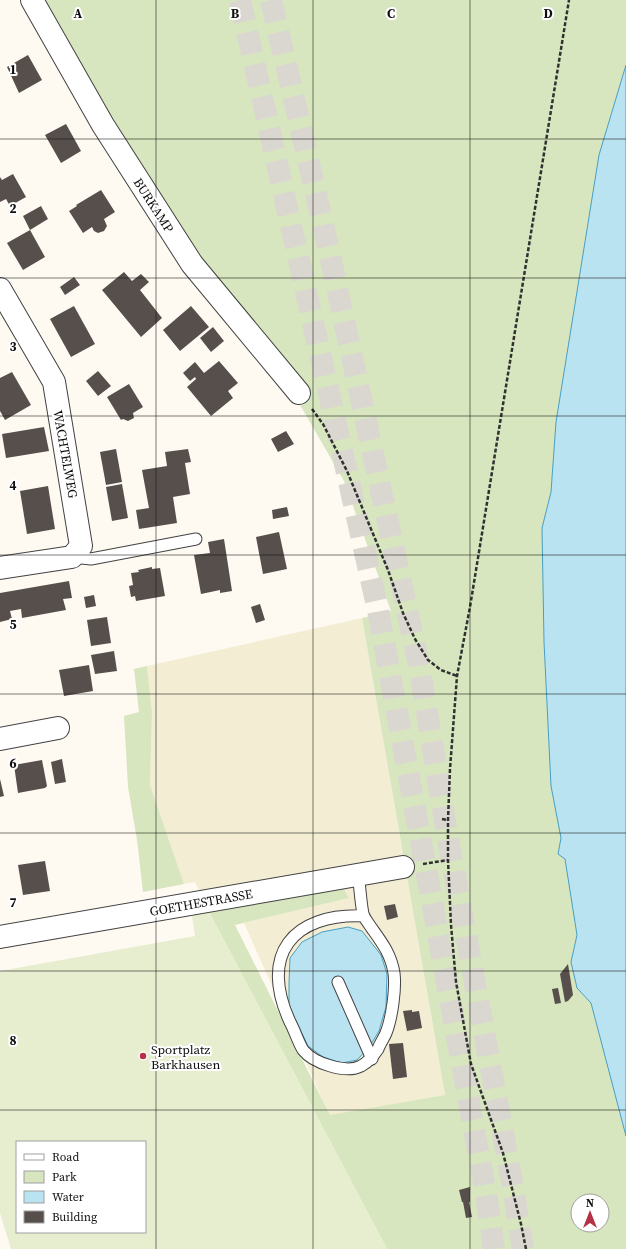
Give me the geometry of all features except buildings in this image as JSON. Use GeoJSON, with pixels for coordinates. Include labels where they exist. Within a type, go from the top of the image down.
{"type":"FeatureCollection","features":[{"type":"Feature","properties":{"kind":"street","name":"BURKAMP"},"geometry":{"type":"LineString","coordinates":[[32,0],[102,125],[192,264],[299,393]]}},
{"type":"Feature","properties":{"kind":"street","name":"WACHTELWEG"},"geometry":{"type":"LineString","coordinates":[[0,289],[54,382],[81,546],[72,557]]}},
{"type":"Feature","properties":{"kind":"street"},"geometry":{"type":"LineString","coordinates":[[0,568],[72,557]]}},
{"type":"Feature","properties":{"kind":"street"},"geometry":{"type":"LineString","coordinates":[[0,740],[58,728]]}},
{"type":"Feature","properties":{"kind":"street","name":"GOETHESTRASSE"},"geometry":{"type":"LineString","coordinates":[[0,937],[403,867]]}},
{"type":"Feature","properties":{"kind":"lane"},"geometry":{"type":"LineString","coordinates":[[72,557],[91,560],[196,540]]}},
{"type":"Feature","properties":{"kind":"lane"},"geometry":{"type":"LineString","coordinates":[[358,875],[364,916],[388,952],[394,973],[393,1007],[386,1033],[372,1058],[360,1067],[342,1068],[320,1062],[303,1050],[284,1008],[278,977],[280,958],[288,943],[297,933],[319,921],[348,916],[364,916]]}},
{"type":"Feature","properties":{"kind":"lane"},"geometry":{"type":"LineString","coordinates":[[338,982],[372,1058]]}},
{"type":"Feature","properties":{"kind":"path"},"geometry":{"type":"LineString","coordinates":[[526,1249],[521,1224],[502,1153],[471,1064],[456,982],[451,925],[448,820],[457,676],[470,607],[569,0]]}},
{"type":"Feature","properties":{"kind":"path"},"geometry":{"type":"LineString","coordinates":[[299,393],[323,424],[347,471],[388,570],[414,639],[428,660],[441,670],[457,676]]}},
{"type":"Feature","properties":{"kind":"path"},"geometry":{"type":"LineString","coordinates":[[442,820],[448,820]]}},
{"type":"Feature","properties":{"kind":"shaded area"},"geometry":{"type":"Polygon","coordinates":[[[362,618],[445,1095],[330,1116],[244,923],[349,898],[344,889],[209,912],[195,882],[184,884],[150,785],[152,712],[147,666],[362,618]]]}},
{"type":"Feature","properties":{"kind":"green space"},"geometry":{"type":"Polygon","coordinates":[[[26,0],[626,0],[626,65],[599,155],[556,422],[551,492],[542,528],[544,642],[551,786],[561,838],[558,854],[565,858],[577,935],[571,962],[577,988],[591,1003],[626,1136],[626,1249],[387,1249],[209,912],[344,889],[349,898],[235,925],[330,1115],[445,1095],[362,618],[391,611],[344,481],[296,398],[26,0]]]}},
{"type":"Feature","properties":{"kind":"green space"},"geometry":{"type":"Polygon","coordinates":[[[147,666],[152,712],[150,785],[184,884],[143,892],[137,840],[128,787],[124,716],[139,712],[134,669],[147,666]]]}},
{"type":"Feature","properties":{"kind":"green space","name":"Sportplatz Barkhausen"},"geometry":{"type":"Polygon","coordinates":[[[209,912],[387,1249],[11,1249],[0,1213],[0,971],[195,936],[192,916],[209,912]]]}},
{"type":"Feature","properties":{"kind":"water"},"geometry":{"type":"Polygon","coordinates":[[[626,65],[626,1136],[591,1003],[577,988],[571,962],[577,935],[565,859],[558,854],[561,838],[551,786],[544,642],[542,528],[551,492],[556,422],[599,155],[626,65]]]}},
{"type":"Feature","properties":{"kind":"water"},"geometry":{"type":"Polygon","coordinates":[[[348,927],[362,931],[381,955],[387,974],[386,1007],[379,1031],[370,1046],[357,1060],[342,1063],[323,1057],[308,1046],[289,1006],[290,958],[302,942],[322,932],[348,927]]]}},
{"type":"Feature","properties":{"kind":"tunnel"},"geometry":{"type":"LineString","coordinates":[[240,0],[378,610],[486,1194],[494,1249]]}},
{"type":"Feature","properties":{"kind":"tunnel"},"geometry":{"type":"LineString","coordinates":[[271,0],[323,224],[419,665],[448,839],[514,1193],[523,1249]]}},
{"type":"Feature","properties":{"kind":"place","name":"Sportplatz Barkhausen"},"geometry":{"type":"Point","coordinates":[143,1056]}}]}
